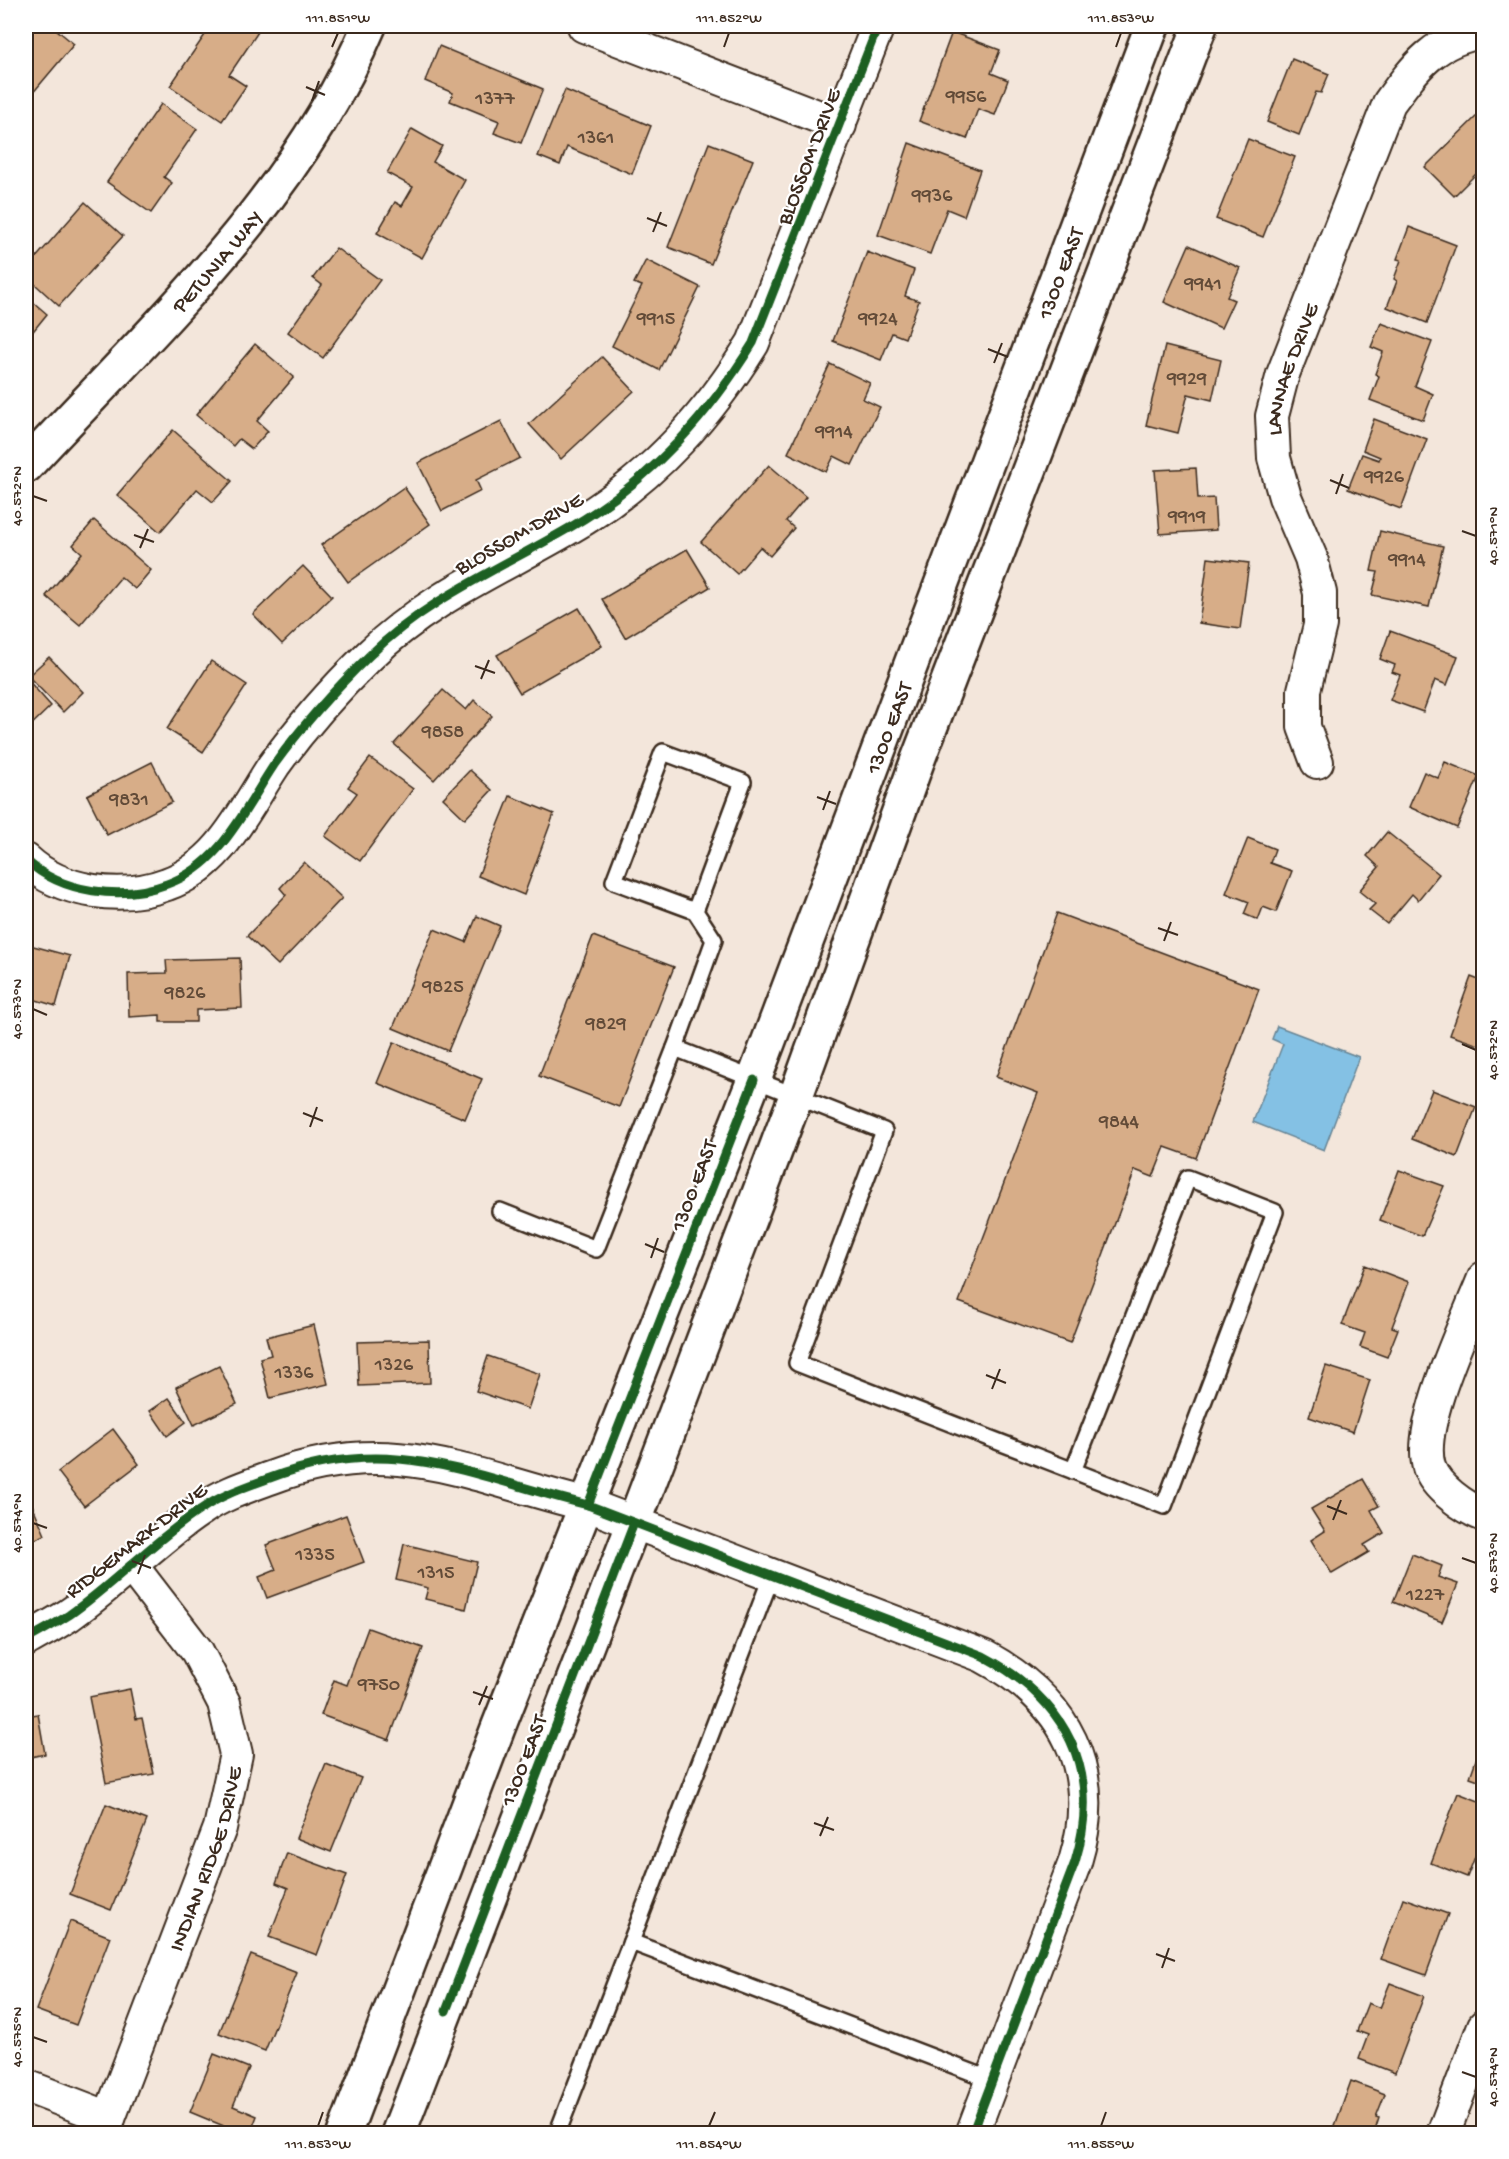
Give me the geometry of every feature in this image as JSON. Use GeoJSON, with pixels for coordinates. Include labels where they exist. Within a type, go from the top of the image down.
{"type":"FeatureCollection","features":[{"type":"Feature","properties":{"kind":"main road","name":"PETUNIA WAY"},"geometry":{"type":"LineString","coordinates":[[26,466],[255,215],[295,161],[333,101],[369,26]]}},
{"type":"Feature","properties":{"kind":"main road","name":"1300 EAST"},"geometry":{"type":"LineString","coordinates":[[344,2133],[485,1762],[754,1080],[1152,26]]}},
{"type":"Feature","properties":{"kind":"main road","name":"1300 EAST"},"geometry":{"type":"LineString","coordinates":[[398,2133],[796,1096],[916,762],[1200,26]]}},
{"type":"Feature","properties":{"kind":"street"},"geometry":{"type":"LineString","coordinates":[[584,26],[840,125]]}},
{"type":"Feature","properties":{"kind":"street","name":"BLOSSOM DRIVE"},"geometry":{"type":"LineString","coordinates":[[26,860],[33,867],[76,888],[122,894],[167,884],[207,860],[238,826],[274,765],[322,704],[371,654],[419,614],[468,581],[585,519],[635,483],[681,442],[724,389],[753,343],[878,26]]}},
{"type":"Feature","properties":{"kind":"street","name":"LANNAE DRIVE"},"geometry":{"type":"LineString","coordinates":[[1317,762],[1305,727],[1304,690],[1320,625],[1320,593],[1311,558],[1285,498],[1274,458],[1272,416],[1283,374],[1389,103],[1411,73],[1439,46],[1471,34],[1484,32]]}},
{"type":"Feature","properties":{"kind":"street"},"geometry":{"type":"LineString","coordinates":[[1484,1278],[1434,1407],[1427,1437],[1429,1468],[1447,1493],[1472,1510],[1484,1515]]}},
{"type":"Feature","properties":{"kind":"street","name":"RIDGEMARK DRIVE"},"geometry":{"type":"LineString","coordinates":[[26,1640],[69,1614],[199,1510],[221,1496],[300,1467],[342,1459],[391,1457],[450,1466],[588,1505],[966,1649],[1007,1669],[1029,1685],[1048,1705],[1071,1740],[1079,1760],[1086,1801],[1081,1842],[972,2133]]}},
{"type":"Feature","properties":{"kind":"street","name":"INDIAN RIDGE DRIVE"},"geometry":{"type":"LineString","coordinates":[[106,2126],[220,1828],[236,1754],[225,1703],[197,1651],[130,1564]]}},
{"type":"Feature","properties":{"kind":"street"},"geometry":{"type":"LineString","coordinates":[[1443,2133],[1484,2026]]}},
{"type":"Feature","properties":{"kind":"street"},"geometry":{"type":"LineString","coordinates":[[26,2086],[106,2126]]}},
{"type":"Feature","properties":{"kind":"lane"},"geometry":{"type":"LineString","coordinates":[[500,1211],[596,1249],[675,1048],[714,940],[696,911],[614,881],[663,752],[743,782],[696,911]]}},
{"type":"Feature","properties":{"kind":"lane"},"geometry":{"type":"LineString","coordinates":[[675,1048],[884,1131],[797,1363],[1073,1471],[1164,1506],[1275,1212],[1188,1178],[1073,1471]]}},
{"type":"Feature","properties":{"kind":"lane"},"geometry":{"type":"LineString","coordinates":[[557,2133],[772,1575]]}},
{"type":"Feature","properties":{"kind":"lane"},"geometry":{"type":"LineString","coordinates":[[631,1942],[992,2080]]}},
{"type":"Feature","properties":{"kind":"water"},"geometry":{"type":"Polygon","coordinates":[[[1277,1026],[1359,1057],[1324,1150],[1253,1122],[1283,1044],[1272,1039],[1277,1026]]]}},
{"type":"Feature","properties":{"kind":"building"},"geometry":{"type":"Polygon","coordinates":[[[26,26],[52,26],[74,44],[26,101],[26,26]]]}},
{"type":"Feature","properties":{"kind":"building"},"geometry":{"type":"Polygon","coordinates":[[[211,26],[249,26],[258,32],[229,75],[246,86],[222,121],[170,86],[211,26]]]}},
{"type":"Feature","properties":{"kind":"building"},"geometry":{"type":"Polygon","coordinates":[[[785,26],[806,26],[803,32],[785,26]]]}},
{"type":"Feature","properties":{"kind":"building"},"geometry":{"type":"Polygon","coordinates":[[[952,32],[1000,50],[991,73],[1008,80],[995,115],[978,109],[967,139],[919,121],[952,32]]]}},
{"type":"Feature","properties":{"kind":"building"},"geometry":{"type":"Polygon","coordinates":[[[439,46],[543,89],[521,143],[494,133],[499,121],[450,101],[453,93],[425,81],[439,46]]]}},
{"type":"Feature","properties":{"kind":"building"},"geometry":{"type":"Polygon","coordinates":[[[1292,59],[1329,74],[1321,93],[1316,92],[1299,135],[1267,122],[1292,59]]]}},
{"type":"Feature","properties":{"kind":"building"},"geometry":{"type":"Polygon","coordinates":[[[565,90],[651,126],[632,174],[567,147],[560,165],[538,156],[565,90]]]}},
{"type":"Feature","properties":{"kind":"building"},"geometry":{"type":"Polygon","coordinates":[[[161,104],[197,129],[164,177],[172,183],[151,213],[107,182],[161,104]]]}},
{"type":"Feature","properties":{"kind":"building"},"geometry":{"type":"Polygon","coordinates":[[[1484,109],[1484,166],[1454,196],[1425,167],[1484,109]]]}},
{"type":"Feature","properties":{"kind":"building"},"geometry":{"type":"Polygon","coordinates":[[[412,129],[442,146],[433,162],[465,180],[422,258],[377,233],[395,202],[402,206],[413,187],[387,173],[412,129]]]}},
{"type":"Feature","properties":{"kind":"building"},"geometry":{"type":"Polygon","coordinates":[[[1248,139],[1295,157],[1263,237],[1216,219],[1248,139]]]}},
{"type":"Feature","properties":{"kind":"building"},"geometry":{"type":"Polygon","coordinates":[[[709,143],[753,160],[711,264],[668,247],[709,143]]]}},
{"type":"Feature","properties":{"kind":"building"},"geometry":{"type":"Polygon","coordinates":[[[909,143],[980,170],[964,216],[947,209],[930,254],[878,235],[909,143]]]}},
{"type":"Feature","properties":{"kind":"building"},"geometry":{"type":"Polygon","coordinates":[[[85,202],[123,236],[59,306],[26,276],[26,269],[85,202]]]}},
{"type":"Feature","properties":{"kind":"building"},"geometry":{"type":"Polygon","coordinates":[[[1409,227],[1456,245],[1427,323],[1387,307],[1397,281],[1394,279],[1401,260],[1397,259],[1409,227]]]}},
{"type":"Feature","properties":{"kind":"building"},"geometry":{"type":"Polygon","coordinates":[[[1189,245],[1240,268],[1227,297],[1234,300],[1221,328],[1164,302],[1189,245]]]}},
{"type":"Feature","properties":{"kind":"building"},"geometry":{"type":"Polygon","coordinates":[[[336,248],[380,280],[323,358],[288,332],[322,285],[313,278],[336,248]]]}},
{"type":"Feature","properties":{"kind":"building"},"geometry":{"type":"Polygon","coordinates":[[[867,252],[914,270],[905,296],[919,301],[905,338],[892,333],[881,360],[833,341],[867,252]]]}},
{"type":"Feature","properties":{"kind":"building"},"geometry":{"type":"Polygon","coordinates":[[[646,260],[700,287],[659,370],[612,346],[642,286],[634,283],[646,260]]]}},
{"type":"Feature","properties":{"kind":"building"},"geometry":{"type":"Polygon","coordinates":[[[26,296],[47,314],[26,340],[26,296]]]}},
{"type":"Feature","properties":{"kind":"building"},"geometry":{"type":"Polygon","coordinates":[[[1381,323],[1432,342],[1415,386],[1433,394],[1423,420],[1370,400],[1379,376],[1375,374],[1383,352],[1371,347],[1381,323]]]}},
{"type":"Feature","properties":{"kind":"building"},"geometry":{"type":"Polygon","coordinates":[[[255,344],[294,377],[257,421],[268,431],[252,449],[239,439],[233,446],[196,415],[255,344]]]}},
{"type":"Feature","properties":{"kind":"building"},"geometry":{"type":"Polygon","coordinates":[[[1165,346],[1221,360],[1212,400],[1188,394],[1178,433],[1146,425],[1165,346]]]}},
{"type":"Feature","properties":{"kind":"building"},"geometry":{"type":"Polygon","coordinates":[[[602,357],[634,391],[561,459],[529,424],[602,357]]]}},
{"type":"Feature","properties":{"kind":"building"},"geometry":{"type":"Polygon","coordinates":[[[830,364],[870,383],[863,399],[880,407],[852,465],[834,456],[826,472],[788,453],[830,364]]]}},
{"type":"Feature","properties":{"kind":"building"},"geometry":{"type":"Polygon","coordinates":[[[1374,419],[1427,439],[1401,509],[1348,489],[1362,454],[1379,460],[1380,457],[1363,450],[1374,419]]]}},
{"type":"Feature","properties":{"kind":"building"},"geometry":{"type":"Polygon","coordinates":[[[501,421],[520,458],[476,480],[481,491],[442,511],[418,463],[501,421]]]}},
{"type":"Feature","properties":{"kind":"building"},"geometry":{"type":"Polygon","coordinates":[[[173,430],[232,481],[213,502],[197,489],[160,532],[117,495],[173,430]]]}},
{"type":"Feature","properties":{"kind":"building"},"geometry":{"type":"Polygon","coordinates":[[[769,465],[806,497],[786,521],[794,528],[770,556],[760,547],[737,574],[701,542],[769,465]]]}},
{"type":"Feature","properties":{"kind":"building"},"geometry":{"type":"Polygon","coordinates":[[[1196,468],[1198,499],[1214,498],[1216,530],[1160,534],[1155,470],[1196,468]]]}},
{"type":"Feature","properties":{"kind":"building"},"geometry":{"type":"Polygon","coordinates":[[[404,487],[430,524],[348,582],[321,545],[404,487]]]}},
{"type":"Feature","properties":{"kind":"building"},"geometry":{"type":"Polygon","coordinates":[[[94,520],[151,570],[135,589],[121,577],[80,625],[46,596],[82,553],[73,545],[94,520]]]}},
{"type":"Feature","properties":{"kind":"building"},"geometry":{"type":"Polygon","coordinates":[[[1380,531],[1443,546],[1429,607],[1372,595],[1378,572],[1371,571],[1380,531]]]}},
{"type":"Feature","properties":{"kind":"building"},"geometry":{"type":"Polygon","coordinates":[[[687,549],[710,587],[625,638],[602,599],[687,549]]]}},
{"type":"Feature","properties":{"kind":"building"},"geometry":{"type":"Polygon","coordinates":[[[1208,558],[1249,563],[1240,629],[1199,623],[1208,558]]]}},
{"type":"Feature","properties":{"kind":"building"},"geometry":{"type":"Polygon","coordinates":[[[303,566],[332,596],[282,644],[253,614],[303,566]]]}},
{"type":"Feature","properties":{"kind":"building"},"geometry":{"type":"Polygon","coordinates":[[[579,608],[602,646],[520,693],[497,655],[579,608]]]}},
{"type":"Feature","properties":{"kind":"building"},"geometry":{"type":"Polygon","coordinates":[[[1390,631],[1458,656],[1447,685],[1435,680],[1423,712],[1390,700],[1400,675],[1392,672],[1395,665],[1380,659],[1390,631]]]}},
{"type":"Feature","properties":{"kind":"building"},"geometry":{"type":"Polygon","coordinates":[[[49,657],[83,692],[63,712],[28,676],[49,657]]]}},
{"type":"Feature","properties":{"kind":"building"},"geometry":{"type":"Polygon","coordinates":[[[211,661],[247,685],[203,752],[167,729],[211,661]]]}},
{"type":"Feature","properties":{"kind":"building"},"geometry":{"type":"Polygon","coordinates":[[[26,678],[51,706],[26,730],[26,678]]]}},
{"type":"Feature","properties":{"kind":"building"},"geometry":{"type":"Polygon","coordinates":[[[443,690],[466,710],[474,700],[492,716],[434,780],[394,744],[443,690]]]}},
{"type":"Feature","properties":{"kind":"building"},"geometry":{"type":"Polygon","coordinates":[[[370,758],[413,789],[360,861],[325,836],[357,793],[348,787],[370,758]]]}},
{"type":"Feature","properties":{"kind":"building"},"geometry":{"type":"Polygon","coordinates":[[[152,762],[172,802],[107,835],[87,795],[152,762]]]}},
{"type":"Feature","properties":{"kind":"building"},"geometry":{"type":"Polygon","coordinates":[[[1445,762],[1479,776],[1457,828],[1409,807],[1424,772],[1438,778],[1445,762]]]}},
{"type":"Feature","properties":{"kind":"building"},"geometry":{"type":"Polygon","coordinates":[[[470,770],[492,790],[465,819],[443,798],[470,770]]]}},
{"type":"Feature","properties":{"kind":"building"},"geometry":{"type":"Polygon","coordinates":[[[510,796],[554,814],[524,895],[478,876],[510,796]]]}},
{"type":"Feature","properties":{"kind":"building"},"geometry":{"type":"Polygon","coordinates":[[[1387,832],[1439,874],[1418,900],[1412,894],[1387,924],[1369,910],[1375,904],[1359,891],[1379,867],[1367,856],[1387,832]]]}},
{"type":"Feature","properties":{"kind":"building"},"geometry":{"type":"Polygon","coordinates":[[[1248,838],[1275,849],[1270,863],[1292,871],[1276,912],[1263,907],[1258,920],[1244,914],[1249,902],[1226,893],[1248,838]]]}},
{"type":"Feature","properties":{"kind":"building"},"geometry":{"type":"Polygon","coordinates":[[[304,862],[342,898],[278,965],[247,936],[286,895],[280,888],[304,862]]]}},
{"type":"Feature","properties":{"kind":"building"},"geometry":{"type":"Polygon","coordinates":[[[1057,913],[1259,989],[1196,1158],[1165,1147],[1153,1177],[1135,1170],[1070,1343],[959,1302],[1038,1093],[996,1077],[1057,913]]]}},
{"type":"Feature","properties":{"kind":"building"},"geometry":{"type":"Polygon","coordinates":[[[477,916],[500,926],[448,1051],[393,1028],[434,929],[466,942],[477,916]]]}},
{"type":"Feature","properties":{"kind":"building"},"geometry":{"type":"Polygon","coordinates":[[[593,936],[674,967],[619,1107],[539,1076],[593,936]]]}},
{"type":"Feature","properties":{"kind":"building"},"geometry":{"type":"Polygon","coordinates":[[[26,944],[70,956],[56,1006],[26,997],[26,944]]]}},
{"type":"Feature","properties":{"kind":"building"},"geometry":{"type":"Polygon","coordinates":[[[240,958],[242,1008],[196,1010],[196,1022],[160,1022],[160,1015],[129,1017],[128,974],[167,973],[166,960],[240,958]]]}},
{"type":"Feature","properties":{"kind":"building"},"geometry":{"type":"Polygon","coordinates":[[[1471,977],[1484,982],[1484,1047],[1450,1035],[1471,977]]]}},
{"type":"Feature","properties":{"kind":"building"},"geometry":{"type":"Polygon","coordinates":[[[394,1042],[482,1079],[465,1119],[377,1083],[394,1042]]]}},
{"type":"Feature","properties":{"kind":"building"},"geometry":{"type":"Polygon","coordinates":[[[1432,1090],[1476,1107],[1457,1157],[1412,1139],[1432,1090]]]}},
{"type":"Feature","properties":{"kind":"building"},"geometry":{"type":"Polygon","coordinates":[[[1399,1170],[1444,1186],[1422,1236],[1380,1220],[1399,1170]]]}},
{"type":"Feature","properties":{"kind":"building"},"geometry":{"type":"Polygon","coordinates":[[[1365,1265],[1409,1282],[1392,1327],[1398,1329],[1387,1357],[1360,1347],[1365,1333],[1342,1325],[1365,1265]]]}},
{"type":"Feature","properties":{"kind":"building"},"geometry":{"type":"Polygon","coordinates":[[[314,1325],[328,1384],[270,1398],[260,1358],[271,1355],[266,1337],[314,1325]]]}},
{"type":"Feature","properties":{"kind":"building"},"geometry":{"type":"Polygon","coordinates":[[[429,1340],[430,1383],[359,1386],[357,1342],[429,1340]]]}},
{"type":"Feature","properties":{"kind":"building"},"geometry":{"type":"Polygon","coordinates":[[[488,1356],[540,1374],[528,1409],[476,1391],[488,1356]]]}},
{"type":"Feature","properties":{"kind":"building"},"geometry":{"type":"Polygon","coordinates":[[[219,1366],[237,1404],[194,1425],[176,1387],[219,1366]]]}},
{"type":"Feature","properties":{"kind":"building"},"geometry":{"type":"Polygon","coordinates":[[[1326,1366],[1370,1380],[1353,1432],[1309,1417],[1326,1366]]]}},
{"type":"Feature","properties":{"kind":"building"},"geometry":{"type":"Polygon","coordinates":[[[169,1398],[186,1422],[167,1436],[150,1411],[169,1398]]]}},
{"type":"Feature","properties":{"kind":"building"},"geometry":{"type":"Polygon","coordinates":[[[113,1429],[139,1464],[84,1506],[58,1472],[113,1429]]]}},
{"type":"Feature","properties":{"kind":"building"},"geometry":{"type":"Polygon","coordinates":[[[1363,1479],[1379,1506],[1371,1510],[1384,1533],[1364,1545],[1369,1552],[1332,1574],[1311,1540],[1325,1531],[1311,1509],[1363,1479]]]}},
{"type":"Feature","properties":{"kind":"building"},"geometry":{"type":"Polygon","coordinates":[[[28,1495],[45,1535],[26,1543],[26,1496],[28,1495]]]}},
{"type":"Feature","properties":{"kind":"building"},"geometry":{"type":"Polygon","coordinates":[[[346,1515],[364,1562],[267,1598],[259,1577],[276,1570],[266,1545],[346,1515]]]}},
{"type":"Feature","properties":{"kind":"building"},"geometry":{"type":"Polygon","coordinates":[[[404,1544],[477,1562],[466,1609],[425,1599],[428,1588],[396,1580],[404,1544]]]}},
{"type":"Feature","properties":{"kind":"building"},"geometry":{"type":"Polygon","coordinates":[[[1412,1554],[1442,1566],[1438,1577],[1458,1584],[1442,1622],[1393,1602],[1412,1554]]]}},
{"type":"Feature","properties":{"kind":"building"},"geometry":{"type":"Polygon","coordinates":[[[368,1628],[423,1648],[389,1740],[321,1715],[334,1680],[347,1685],[368,1628]]]}},
{"type":"Feature","properties":{"kind":"building"},"geometry":{"type":"Polygon","coordinates":[[[130,1689],[136,1719],[142,1718],[154,1774],[106,1783],[89,1697],[130,1689]]]}},
{"type":"Feature","properties":{"kind":"building"},"geometry":{"type":"Polygon","coordinates":[[[38,1714],[45,1754],[26,1758],[26,1716],[38,1714]]]}},
{"type":"Feature","properties":{"kind":"building"},"geometry":{"type":"Polygon","coordinates":[[[1484,1728],[1484,1782],[1470,1777],[1479,1751],[1476,1749],[1484,1728]]]}},
{"type":"Feature","properties":{"kind":"building"},"geometry":{"type":"Polygon","coordinates":[[[326,1764],[361,1778],[331,1852],[296,1838],[326,1764]]]}},
{"type":"Feature","properties":{"kind":"building"},"geometry":{"type":"Polygon","coordinates":[[[1458,1793],[1484,1803],[1484,1834],[1467,1877],[1431,1863],[1458,1793]]]}},
{"type":"Feature","properties":{"kind":"building"},"geometry":{"type":"Polygon","coordinates":[[[106,1804],[147,1820],[111,1910],[70,1894],[106,1804]]]}},
{"type":"Feature","properties":{"kind":"building"},"geometry":{"type":"Polygon","coordinates":[[[287,1853],[347,1875],[317,1955],[269,1937],[288,1888],[276,1883],[287,1853]]]}},
{"type":"Feature","properties":{"kind":"building"},"geometry":{"type":"Polygon","coordinates":[[[1403,1898],[1448,1914],[1426,1975],[1381,1959],[1403,1898]]]}},
{"type":"Feature","properties":{"kind":"building"},"geometry":{"type":"Polygon","coordinates":[[[70,1921],[110,1937],[76,2025],[36,2010],[70,1921]]]}},
{"type":"Feature","properties":{"kind":"building"},"geometry":{"type":"Polygon","coordinates":[[[251,1955],[297,1973],[265,2051],[219,2033],[251,1955]]]}},
{"type":"Feature","properties":{"kind":"building"},"geometry":{"type":"Polygon","coordinates":[[[1390,1983],[1424,1996],[1395,2073],[1359,2059],[1368,2035],[1357,2031],[1368,2003],[1380,2008],[1390,1983]]]}},
{"type":"Feature","properties":{"kind":"building"},"geometry":{"type":"Polygon","coordinates":[[[214,2054],[249,2068],[233,2106],[257,2116],[250,2134],[243,2134],[190,2112],[214,2054]]]}},
{"type":"Feature","properties":{"kind":"building"},"geometry":{"type":"Polygon","coordinates":[[[1351,2081],[1385,2094],[1376,2117],[1379,2118],[1374,2134],[1332,2134],[1351,2081]]]}},
{"type":"Feature","properties":{"kind":"cycle path"},"geometry":{"type":"LineString","coordinates":[[26,860],[40,871],[74,887],[112,893],[149,889],[186,875],[202,864],[230,834],[274,765],[319,708],[393,634],[445,597],[584,519],[635,482],[658,462],[699,418],[753,343],[878,26]]}},
{"type":"Feature","properties":{"kind":"cycle path"},"geometry":{"type":"LineString","coordinates":[[588,1505],[754,1080]]}},
{"type":"Feature","properties":{"kind":"cycle path"},"geometry":{"type":"LineString","coordinates":[[26,1640],[69,1615],[183,1522],[225,1496],[270,1478],[314,1465],[355,1459],[394,1459],[431,1463],[588,1505],[983,1656],[1012,1674],[1036,1694],[1056,1716],[1071,1741],[1080,1768],[1084,1797],[1082,1829],[1075,1862],[972,2134]]}},
{"type":"Feature","properties":{"kind":"cycle path"},"geometry":{"type":"LineString","coordinates":[[446,2011],[634,1523]]}}]}
